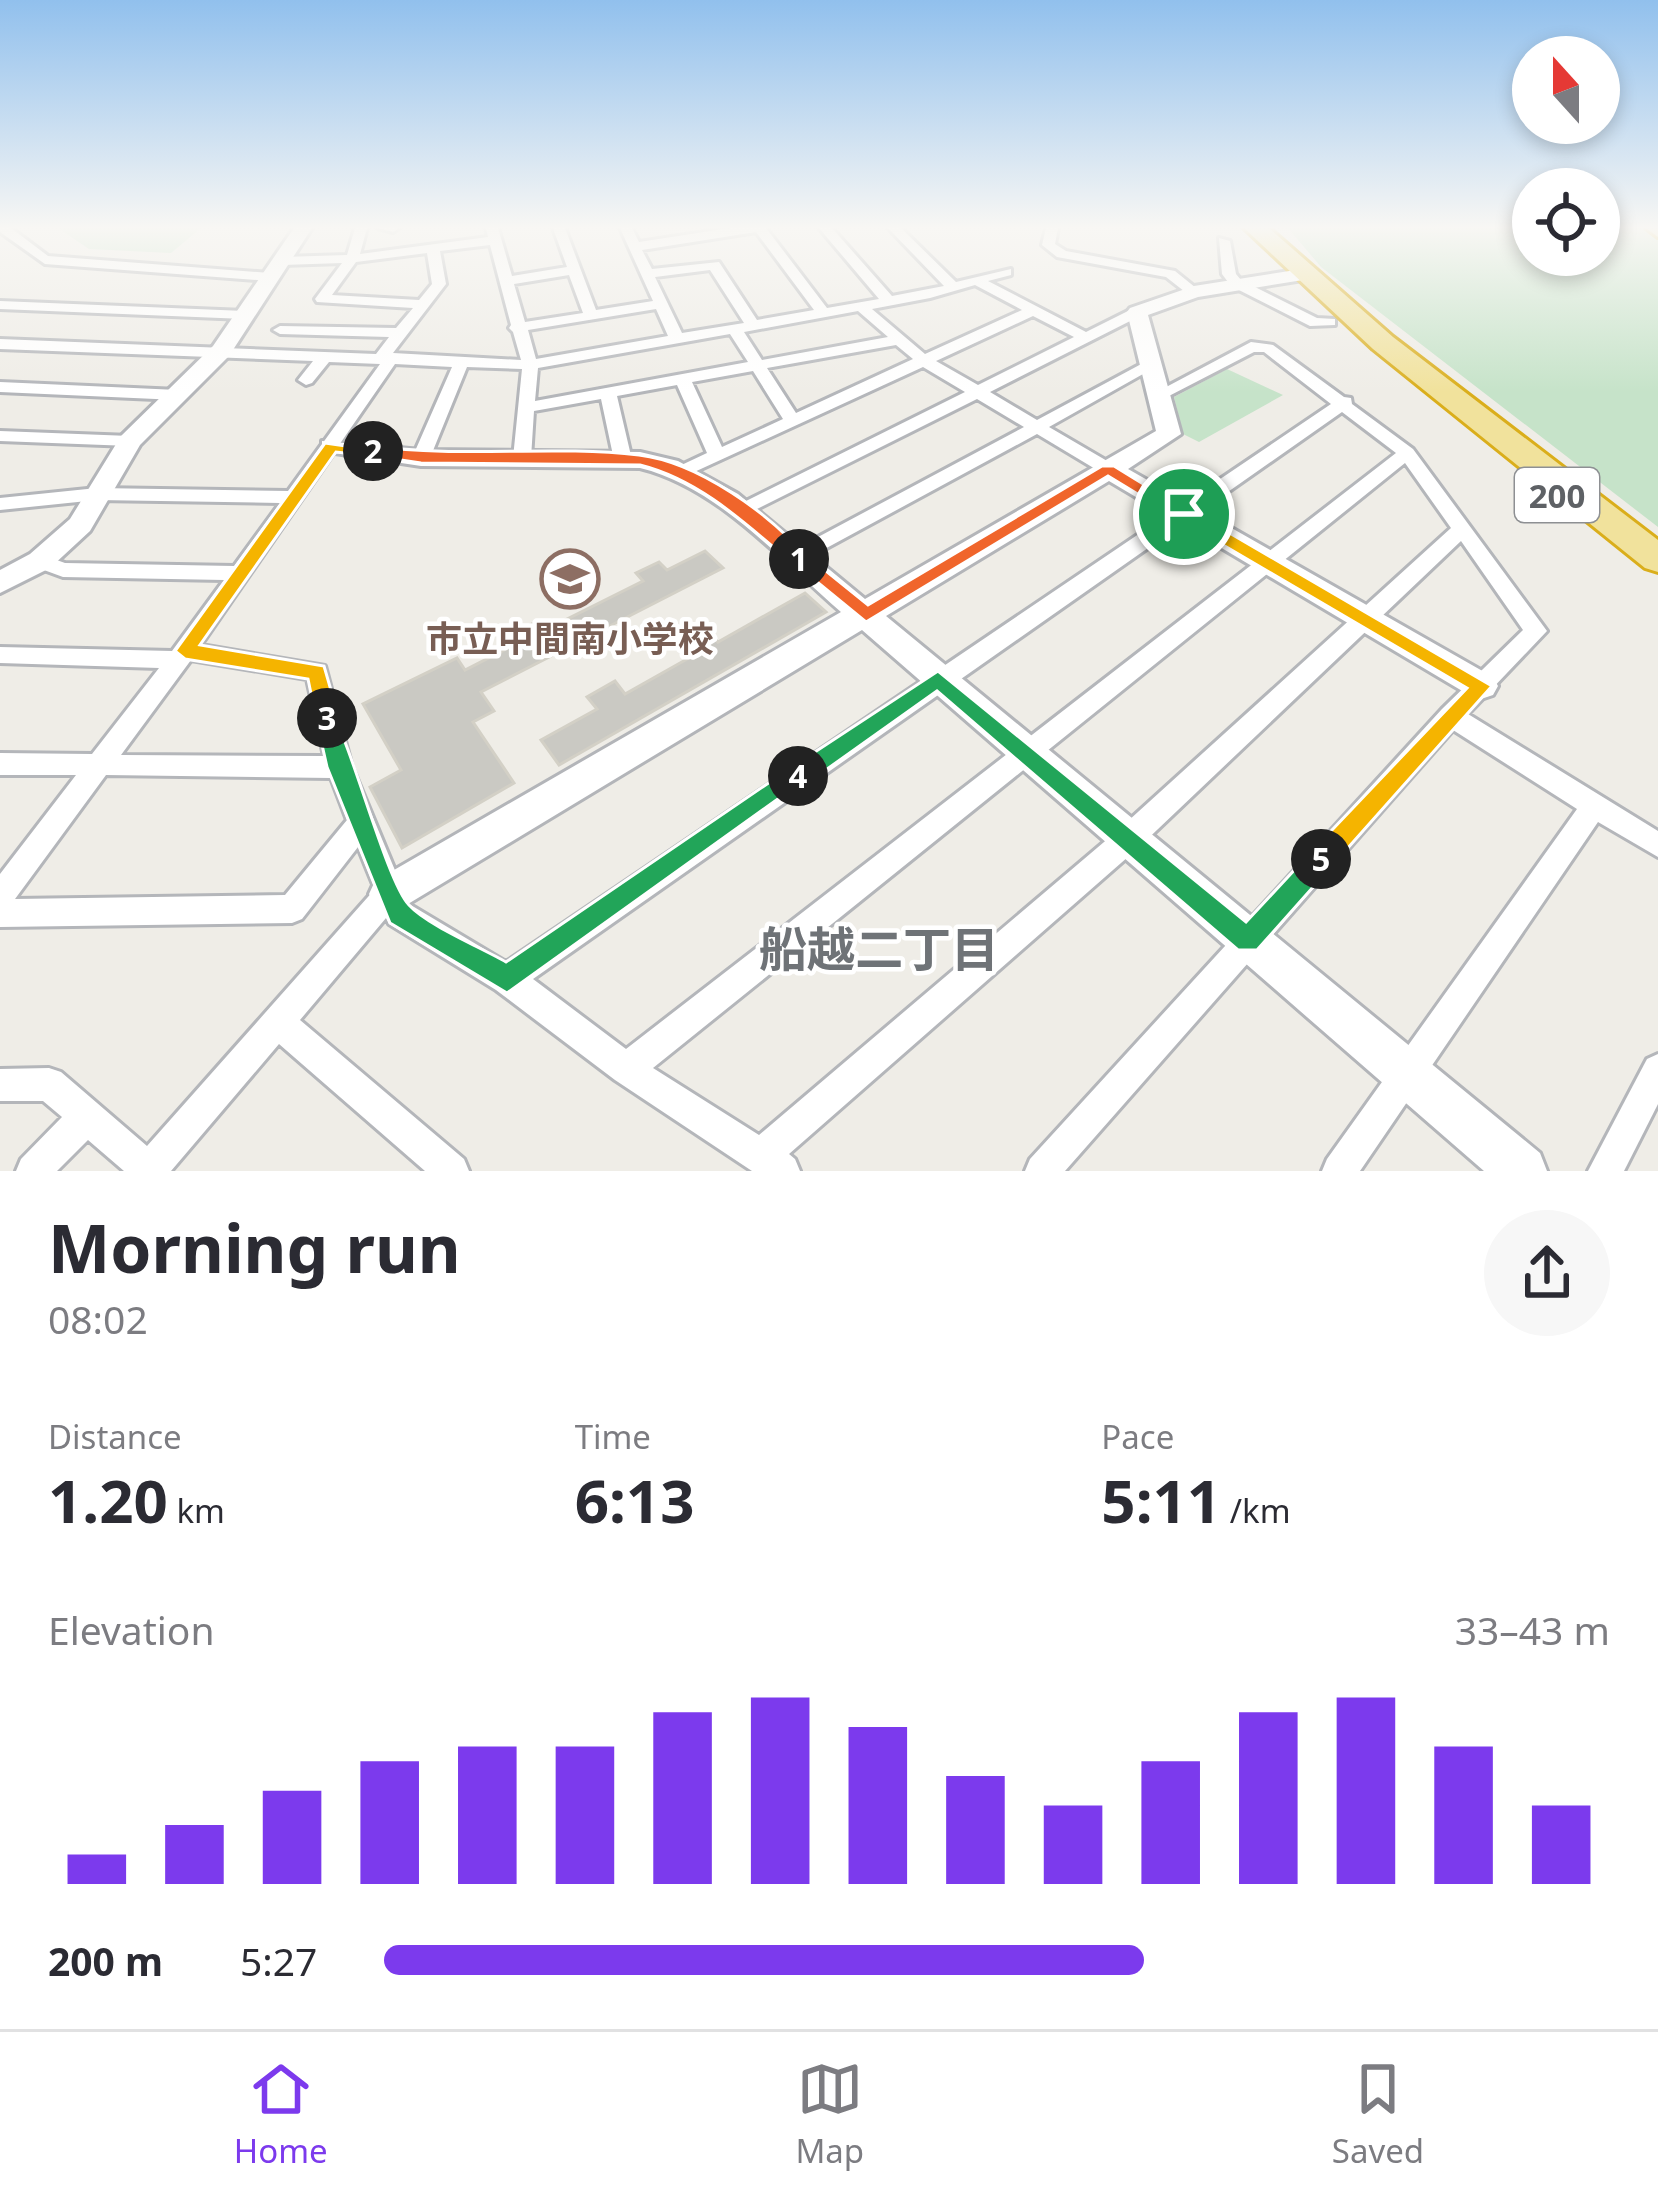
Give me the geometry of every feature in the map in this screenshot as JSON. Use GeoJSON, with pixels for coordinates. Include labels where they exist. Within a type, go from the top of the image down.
{"type":"FeatureCollection","features":[{"type":"Feature","properties":{"kind":"highway","name":"200"},"geometry":{"type":"LineString","coordinates":[[1310,283],[1658,560]]}},
{"type":"Feature","properties":{"kind":"highway","name":"200"},"geometry":{"type":"LineString","coordinates":[[1460,405],[1658,580]]}},
{"type":"Feature","properties":{"kind":"street"},"geometry":{"type":"LineString","coordinates":[[0,583],[40,561],[80,525],[130,441],[221,351],[267,283]]}},
{"type":"Feature","properties":{"kind":"street"},"geometry":{"type":"LineString","coordinates":[[334,283],[322,299],[423,304]]}},
{"type":"Feature","properties":{"kind":"street"},"geometry":{"type":"LineString","coordinates":[[0,896],[242,573],[331,446],[400,333],[439,283]]}},
{"type":"Feature","properties":{"kind":"street"},"geometry":{"type":"LineString","coordinates":[[506,283],[530,365],[521,458]]}},
{"type":"Feature","properties":{"kind":"street"},"geometry":{"type":"LineString","coordinates":[[579,283],[592,316]]}},
{"type":"Feature","properties":{"kind":"street"},"geometry":{"type":"LineString","coordinates":[[652,283],[677,339]]}},
{"type":"Feature","properties":{"kind":"street"},"geometry":{"type":"LineString","coordinates":[[725,283],[753,325]]}},
{"type":"Feature","properties":{"kind":"street"},"geometry":{"type":"LineString","coordinates":[[800,283],[824,313]]}},
{"type":"Feature","properties":{"kind":"street"},"geometry":{"type":"LineString","coordinates":[[872,283],[889,302]]}},
{"type":"Feature","properties":{"kind":"street"},"geometry":{"type":"LineString","coordinates":[[949,283],[954,288]]}},
{"type":"Feature","properties":{"kind":"street"},"geometry":{"type":"LineString","coordinates":[[0,344],[326,355],[460,366],[530,365],[976,283]]}},
{"type":"Feature","properties":{"kind":"street"},"geometry":{"type":"LineString","coordinates":[[980,283],[1085,337]]}},
{"type":"Feature","properties":{"kind":"street"},"geometry":{"type":"LineString","coordinates":[[1182,283],[1194,292]]}},
{"type":"Feature","properties":{"kind":"street"},"geometry":{"type":"LineString","coordinates":[[741,511],[1085,337],[1194,292],[1236,283],[1315,323],[1330,322]]}},
{"type":"Feature","properties":{"kind":"street"},"geometry":{"type":"LineString","coordinates":[[516,328],[662,304]]}},
{"type":"Feature","properties":{"kind":"street"},"geometry":{"type":"LineString","coordinates":[[0,305],[245,315]]}},
{"type":"Feature","properties":{"kind":"street"},"geometry":{"type":"LineString","coordinates":[[862,307],[923,361],[1481,686]]}},
{"type":"Feature","properties":{"kind":"street"},"geometry":{"type":"LineString","coordinates":[[679,472],[1033,310]]}},
{"type":"Feature","properties":{"kind":"street"},"geometry":{"type":"LineString","coordinates":[[0,1085],[49,1084],[149,1171],[389,894],[1168,434],[1137,312]]}},
{"type":"Feature","properties":{"kind":"street"},"geometry":{"type":"LineString","coordinates":[[734,328],[793,422]]}},
{"type":"Feature","properties":{"kind":"street"},"geometry":{"type":"LineString","coordinates":[[280,330],[400,333]]}},
{"type":"Feature","properties":{"kind":"street"},"geometry":{"type":"LineString","coordinates":[[528,407],[897,340]]}},
{"type":"Feature","properties":{"kind":"street"},"geometry":{"type":"LineString","coordinates":[[1042,1171],[1450,716],[1536,631],[1407,453],[1268,348],[1251,346],[1161,394]]}},
{"type":"Feature","properties":{"kind":"street"},"geometry":{"type":"LineString","coordinates":[[306,380],[326,355]]}},
{"type":"Feature","properties":{"kind":"street"},"geometry":{"type":"LineString","coordinates":[[797,557],[1151,365]]}},
{"type":"Feature","properties":{"kind":"street"},"geometry":{"type":"LineString","coordinates":[[421,458],[460,366]]}},
{"type":"Feature","properties":{"kind":"street"},"geometry":{"type":"LineString","coordinates":[[682,380],[717,456]]}},
{"type":"Feature","properties":{"kind":"street"},"geometry":{"type":"LineString","coordinates":[[0,387],[178,394]]}},
{"type":"Feature","properties":{"kind":"street"},"geometry":{"type":"LineString","coordinates":[[608,393],[623,460]]}},
{"type":"Feature","properties":{"kind":"street"},"geometry":{"type":"LineString","coordinates":[[507,979],[1345,402]]}},
{"type":"Feature","properties":{"kind":"street"},"geometry":{"type":"LineString","coordinates":[[0,436],[130,441]]}},
{"type":"Feature","properties":{"kind":"street"},"geometry":{"type":"LineString","coordinates":[[331,446],[421,458],[623,460],[679,472],[741,511],[797,557],[1522,1171]]}},
{"type":"Feature","properties":{"kind":"street"},"geometry":{"type":"LineString","coordinates":[[626,1070],[1407,453]]}},
{"type":"Feature","properties":{"kind":"street"},"geometry":{"type":"LineString","coordinates":[[0,504],[97,494],[294,497]]}},
{"type":"Feature","properties":{"kind":"street"},"geometry":{"type":"LineString","coordinates":[[0,655],[181,655],[317,672],[339,767],[399,914],[507,979],[626,1070],[772,1164],[1462,529]]}},
{"type":"Feature","properties":{"kind":"street"},"geometry":{"type":"LineString","coordinates":[[40,561],[62,570],[242,573]]}},
{"type":"Feature","properties":{"kind":"street"},"geometry":{"type":"LineString","coordinates":[[1450,716],[1658,845]]}},
{"type":"Feature","properties":{"kind":"street"},"geometry":{"type":"LineString","coordinates":[[0,764],[95,769],[339,767]]}},
{"type":"Feature","properties":{"kind":"street"},"geometry":{"type":"LineString","coordinates":[[1339,1171],[1594,805]]}},
{"type":"Feature","properties":{"kind":"street"},"geometry":{"type":"LineString","coordinates":[[0,913],[292,910],[363,820]]}},
{"type":"Feature","properties":{"kind":"street"},"geometry":{"type":"LineString","coordinates":[[278,1022],[452,1171]]}},
{"type":"Feature","properties":{"kind":"street"},"geometry":{"type":"LineString","coordinates":[[1605,1171],[1658,1070]]}},
{"type":"Feature","properties":{"kind":"street"},"geometry":{"type":"LineString","coordinates":[[33,1171],[88,1115]]}},
{"type":"Feature","properties":{"kind":"green space"},"geometry":{"type":"Polygon","coordinates":[[[1341,283],[1658,283],[1658,527],[1341,283]]]}},
{"type":"Feature","properties":{"kind":"green space"},"geometry":{"type":"Polygon","coordinates":[[[1227,369],[1283,395],[1199,442],[1183,434],[1174,397],[1227,369]]]}},
{"type":"Feature","properties":{"kind":"building"},"geometry":{"type":"Polygon","coordinates":[[[705,551],[723,568],[481,692],[494,711],[473,722],[514,783],[402,848],[370,787],[401,770],[363,704],[457,658],[465,670],[512,646],[505,637],[532,624],[539,633],[643,581],[636,573],[659,562],[667,570],[705,551]]]}},
{"type":"Feature","properties":{"kind":"building"},"geometry":{"type":"Polygon","coordinates":[[[805,593],[826,612],[559,765],[541,740],[597,709],[587,697],[615,681],[625,694],[696,654],[677,634],[699,622],[718,642],[805,593]]]}},
{"type":"Feature","properties":{"kind":"place","name":"市立中間南小学校"},"geometry":{"type":"Point","coordinates":[570,579]}},
{"type":"Feature","properties":{"kind":"district","name":"船越二丁目"},"geometry":{"type":"Point","coordinates":[879,948]}},
{"type":"Feature","properties":{"kind":"route"},"geometry":{"type":"LineString","coordinates":[[331,446],[421,458],[640,460],[669,467],[728,500],[866,615],[1108,469],[1184,514],[1481,686],[1247,940],[938,679],[507,979],[399,914],[339,767],[317,672],[185,651],[331,446]]}}]}
